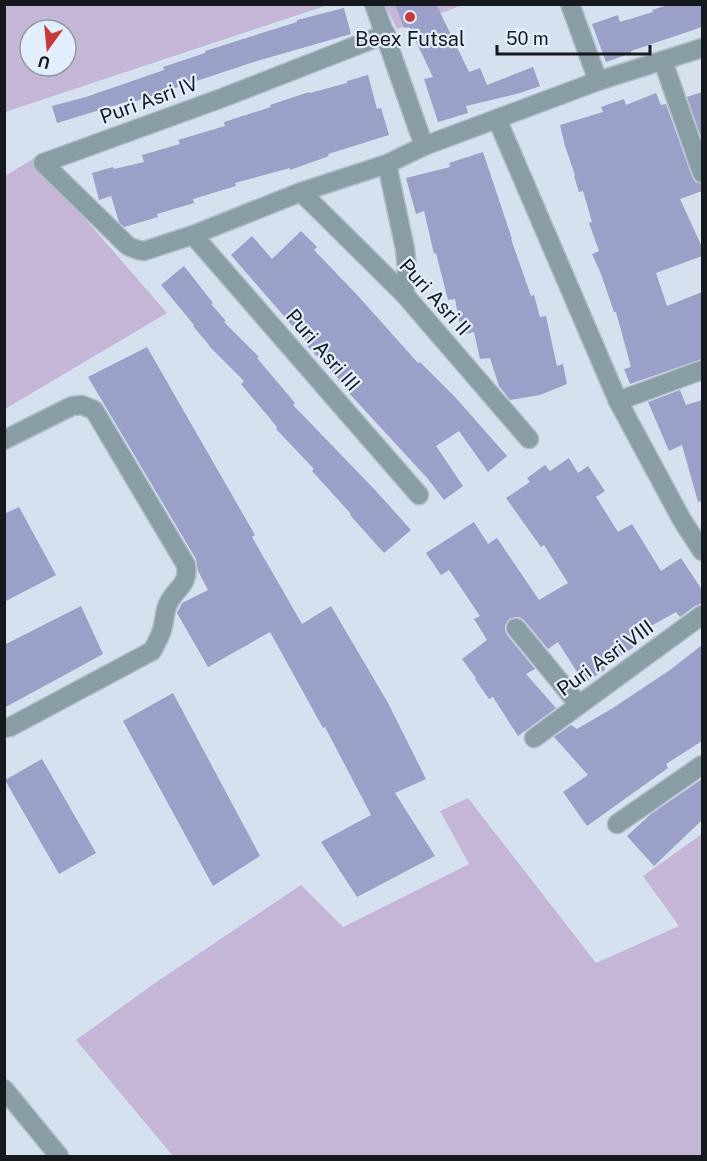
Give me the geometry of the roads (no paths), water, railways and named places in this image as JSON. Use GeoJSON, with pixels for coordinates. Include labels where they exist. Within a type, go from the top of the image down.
{"type":"FeatureCollection","features":[{"type":"Feature","properties":{"kind":"street"},"geometry":{"type":"LineString","coordinates":[[374,4],[424,146]]}},
{"type":"Feature","properties":{"kind":"street"},"geometry":{"type":"LineString","coordinates":[[570,4],[598,81]]}},
{"type":"Feature","properties":{"kind":"street","name":"Puri Asri IV"},"geometry":{"type":"LineString","coordinates":[[193,235],[144,251],[132,248],[43,163],[222,98],[386,34]]}},
{"type":"Feature","properties":{"kind":"street"},"geometry":{"type":"LineString","coordinates":[[193,235],[301,192],[387,164],[424,146],[598,81],[702,48]]}},
{"type":"Feature","properties":{"kind":"street"},"geometry":{"type":"LineString","coordinates":[[663,61],[702,173]]}},
{"type":"Feature","properties":{"kind":"street"},"geometry":{"type":"LineString","coordinates":[[497,119],[618,401],[682,520],[702,551]]}},
{"type":"Feature","properties":{"kind":"street"},"geometry":{"type":"LineString","coordinates":[[387,164],[405,249],[407,269],[404,294]]}},
{"type":"Feature","properties":{"kind":"street","name":"Puri Asri II"},"geometry":{"type":"LineString","coordinates":[[301,192],[404,294],[529,439]]}},
{"type":"Feature","properties":{"kind":"street","name":"Puri Asri III"},"geometry":{"type":"LineString","coordinates":[[193,235],[419,495]]}},
{"type":"Feature","properties":{"kind":"street"},"geometry":{"type":"LineString","coordinates":[[618,401],[702,370]]}},
{"type":"Feature","properties":{"kind":"street"},"geometry":{"type":"LineString","coordinates":[[4,440],[77,404],[94,410],[186,565],[187,574],[170,599],[162,629],[152,651],[10,727],[4,728]]}},
{"type":"Feature","properties":{"kind":"street","name":"Puri Asri VIII"},"geometry":{"type":"LineString","coordinates":[[534,738],[702,615]]}},
{"type":"Feature","properties":{"kind":"street"},"geometry":{"type":"LineString","coordinates":[[516,628],[579,705]]}},
{"type":"Feature","properties":{"kind":"street"},"geometry":{"type":"LineString","coordinates":[[617,824],[702,765]]}},
{"type":"Feature","properties":{"kind":"street"},"geometry":{"type":"LineString","coordinates":[[4,1089],[59,1156]]}},
{"type":"Feature","properties":{"kind":"place","name":"Beex Futsal"},"geometry":{"type":"Point","coordinates":[410,17]}}]}
